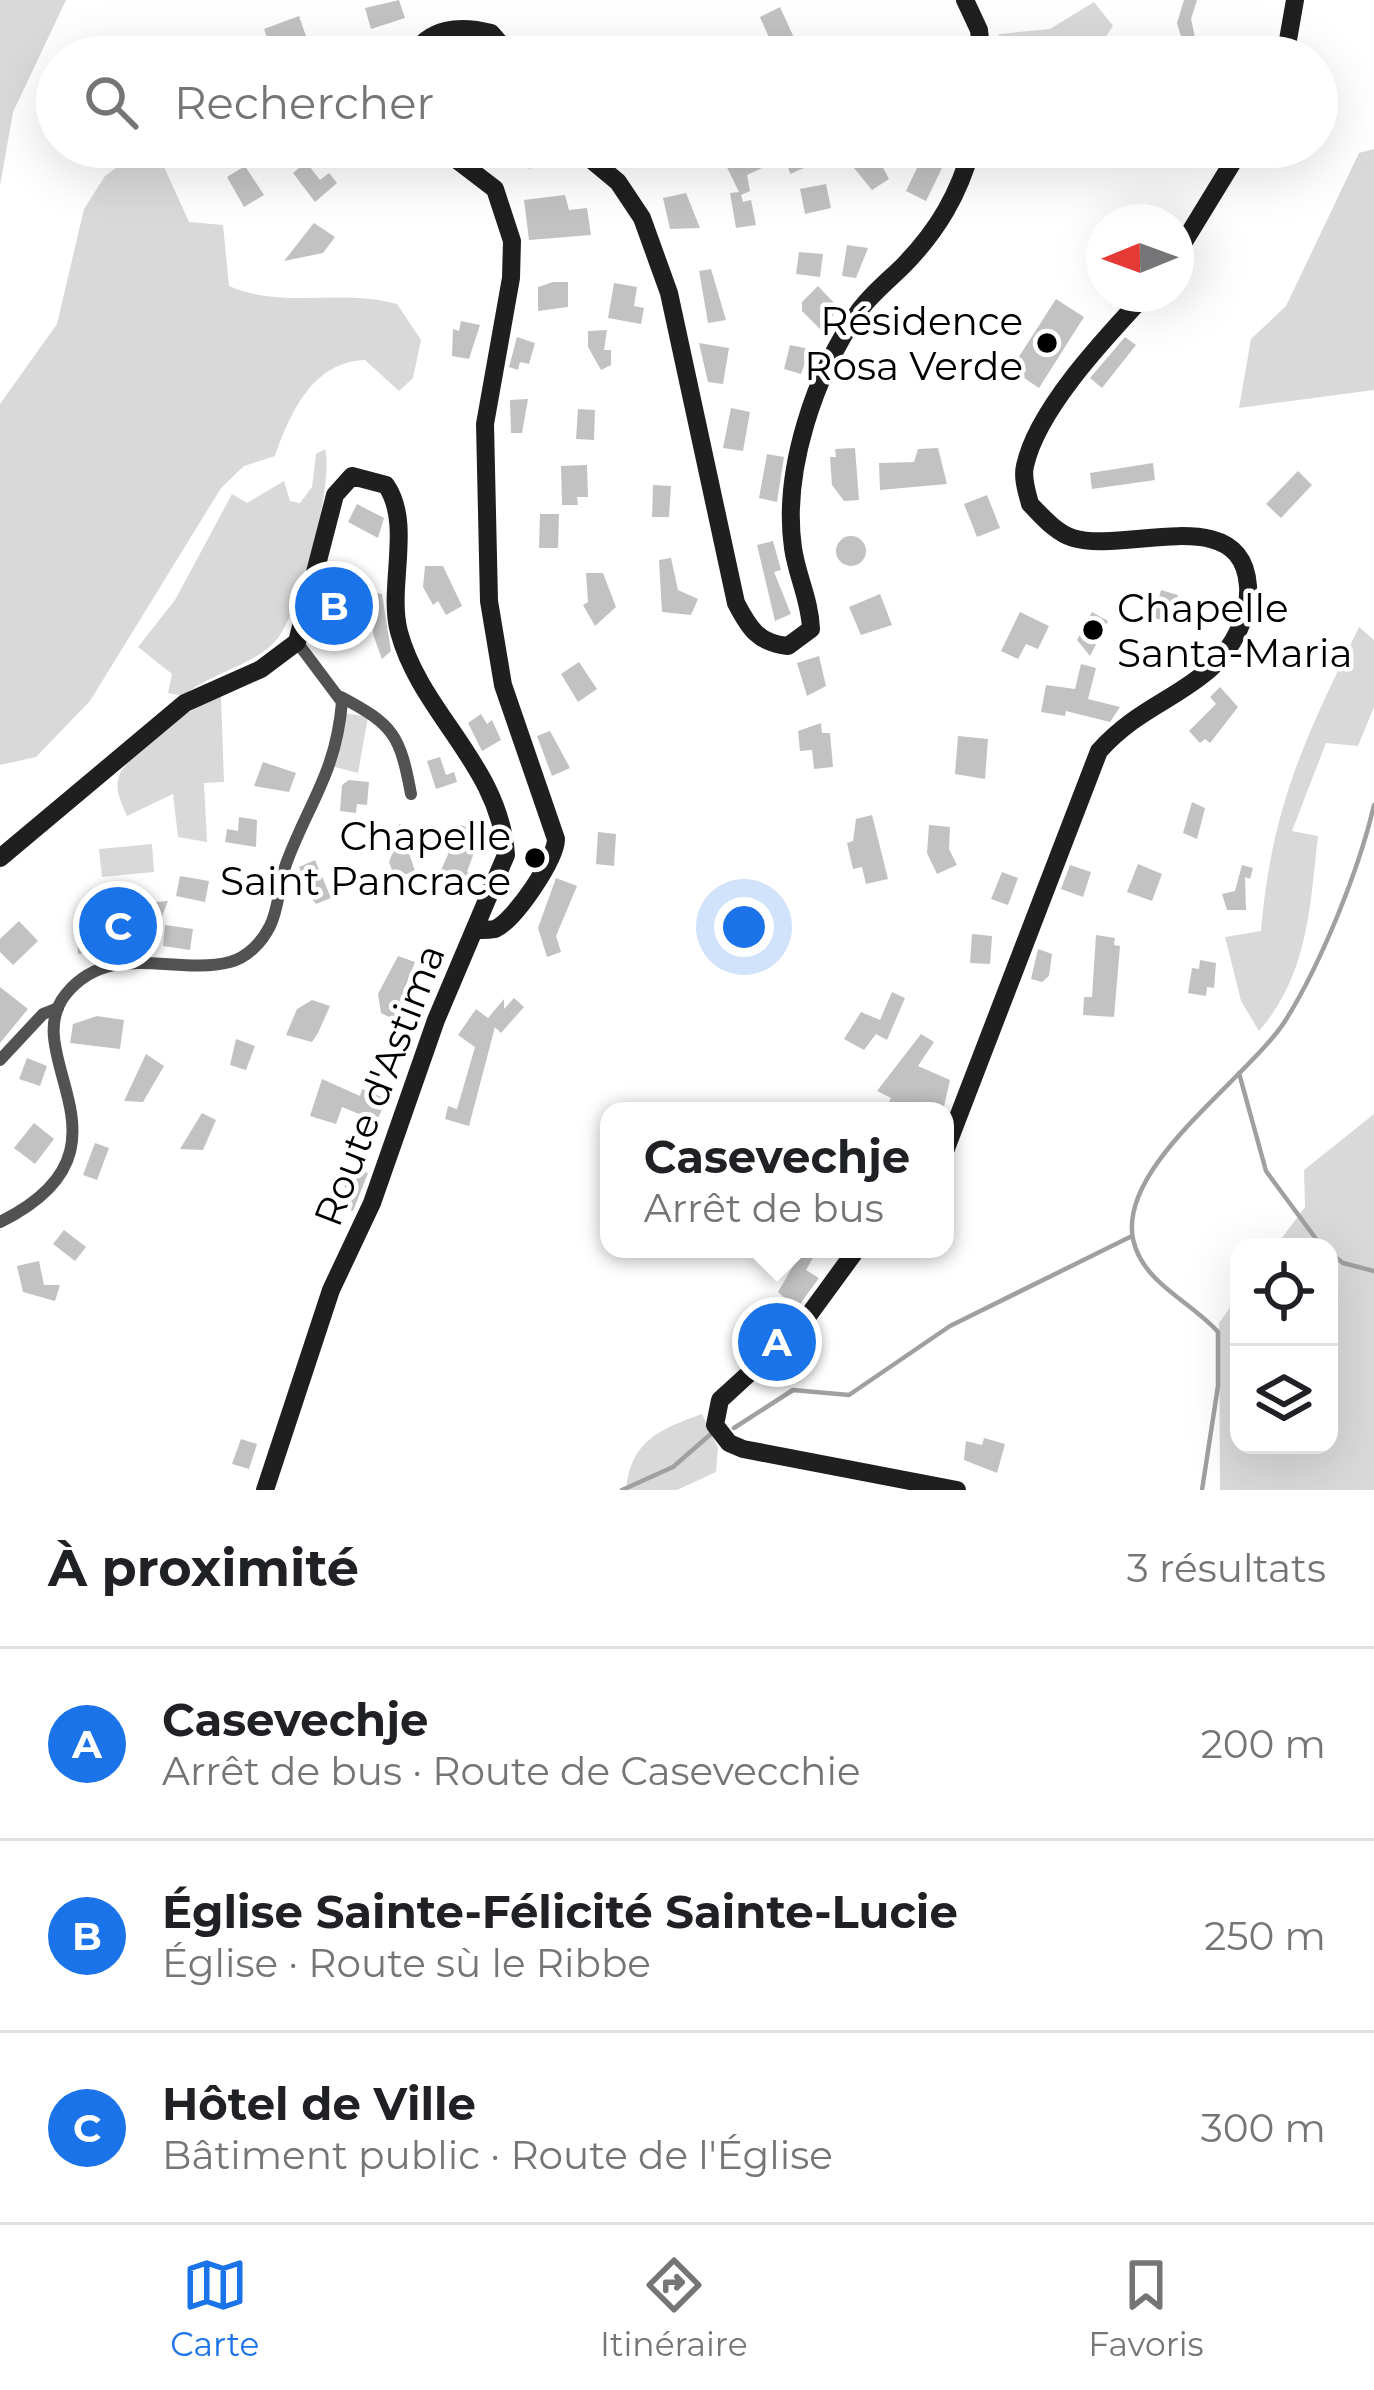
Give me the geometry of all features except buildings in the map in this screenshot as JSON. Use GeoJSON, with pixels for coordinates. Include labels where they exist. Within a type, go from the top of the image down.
{"type":"FeatureCollection","features":[{"type":"Feature","properties":{"kind":"street"},"geometry":{"type":"LineString","coordinates":[[965,0],[980,36]]}},
{"type":"Feature","properties":{"kind":"street"},"geometry":{"type":"LineString","coordinates":[[1288,36],[1294,0]]}},
{"type":"Feature","properties":{"kind":"street"},"geometry":{"type":"LineString","coordinates":[[432,36],[453,28],[494,36]]}},
{"type":"Feature","properties":{"kind":"street"},"geometry":{"type":"LineString","coordinates":[[468,168],[495,189],[512,241],[511,278],[484,424],[489,601],[503,685],[556,839],[551,863],[507,920],[493,930],[475,930]]}},
{"type":"Feature","properties":{"kind":"street"},"geometry":{"type":"LineString","coordinates":[[601,168],[618,182],[642,218],[669,293],[736,603],[750,630],[768,644],[788,646],[812,628],[793,548],[792,494],[804,430],[834,355],[860,309],[937,229],[966,168]]}},
{"type":"Feature","properties":{"kind":"street"},"geometry":{"type":"LineString","coordinates":[[1194,226],[1229,168]]}},
{"type":"Feature","properties":{"kind":"street"},"geometry":{"type":"LineString","coordinates":[[954,1128],[1099,751],[1126,722],[1210,669],[1248,608],[1248,579],[1240,561],[1214,538],[1192,533],[1136,543],[1070,538],[1030,504],[1025,466],[1040,430],[1099,345],[1129,312]]}},
{"type":"Feature","properties":{"kind":"street","name":"Route d'Astima"},"geometry":{"type":"LineString","coordinates":[[265,1490],[331,1290],[372,1203],[436,1020],[506,855],[500,809],[406,653],[395,605],[391,492],[362,475],[344,483],[321,540],[297,642]]}},
{"type":"Feature","properties":{"kind":"street"},"geometry":{"type":"LineString","coordinates":[[0,858],[185,704],[262,669],[297,642],[340,696],[389,724],[402,747],[411,794]]}},
{"type":"Feature","properties":{"kind":"street"},"geometry":{"type":"LineString","coordinates":[[0,1060],[43,1015],[58,1008],[67,992],[120,962],[207,964],[250,952],[272,922],[286,863],[325,788],[340,723],[340,696]]}},
{"type":"Feature","properties":{"kind":"street"},"geometry":{"type":"LineString","coordinates":[[0,1222],[49,1190],[61,1176],[73,1143],[58,1008]]}},
{"type":"Feature","properties":{"kind":"street"},"geometry":{"type":"LineString","coordinates":[[850,1258],[800,1327],[720,1400],[715,1425],[743,1449],[957,1490]]}},
{"type":"Feature","properties":{"kind":"shaded area"},"geometry":{"type":"Polygon","coordinates":[[[0,0],[66,0],[49,36],[36,36],[36,63],[13,112],[0,186],[0,0]]]}},
{"type":"Feature","properties":{"kind":"shaded area"},"geometry":{"type":"Polygon","coordinates":[[[1094,2],[1113,26],[1106,36],[999,36],[1050,29],[1094,2]]]}},
{"type":"Feature","properties":{"kind":"shaded area"},"geometry":{"type":"Polygon","coordinates":[[[1374,149],[1374,390],[1239,408],[1251,339],[1286,306],[1359,153],[1374,149]]]}},
{"type":"Feature","properties":{"kind":"shaded area"},"geometry":{"type":"Polygon","coordinates":[[[116,168],[164,168],[189,222],[223,225],[229,286],[271,297],[354,298],[397,304],[421,340],[413,378],[399,391],[365,360],[347,363],[318,379],[288,422],[275,456],[244,466],[221,488],[90,701],[36,757],[0,765],[0,404],[57,324],[84,209],[105,176],[116,168]]]}},
{"type":"Feature","properties":{"kind":"shaded area"},"geometry":{"type":"Polygon","coordinates":[[[325,449],[325,489],[313,545],[296,601],[278,638],[258,656],[183,696],[168,693],[172,674],[138,647],[175,600],[232,494],[247,503],[284,481],[290,501],[300,503],[312,487],[316,454],[325,449]]]}},
{"type":"Feature","properties":{"kind":"shaded area"},"geometry":{"type":"Polygon","coordinates":[[[1359,627],[1374,640],[1374,707],[1358,746],[1326,743],[1292,831],[1318,836],[1309,914],[1288,987],[1259,1031],[1241,1001],[1225,937],[1261,931],[1273,846],[1294,773],[1359,627]]]}},
{"type":"Feature","properties":{"kind":"shaded area"},"geometry":{"type":"Polygon","coordinates":[[[221,696],[224,782],[204,783],[207,842],[178,837],[173,794],[127,816],[118,788],[122,770],[168,727],[221,696]]]}},
{"type":"Feature","properties":{"kind":"shaded area"},"geometry":{"type":"Polygon","coordinates":[[[344,713],[368,717],[358,773],[335,767],[344,713]]]}},
{"type":"Feature","properties":{"kind":"shaded area"},"geometry":{"type":"Polygon","coordinates":[[[152,844],[154,872],[102,877],[99,849],[152,844]]]}},
{"type":"Feature","properties":{"kind":"shaded area"},"geometry":{"type":"Polygon","coordinates":[[[1374,1114],[1374,1490],[1220,1490],[1219,1323],[1230,1308],[1230,1454],[1338,1454],[1338,1238],[1282,1238],[1305,1207],[1304,1170],[1374,1114]]]}},
{"type":"Feature","properties":{"kind":"shaded area"},"geometry":{"type":"Polygon","coordinates":[[[702,1414],[718,1448],[716,1472],[677,1490],[626,1490],[634,1460],[650,1439],[702,1414]]]}},
{"type":"Feature","properties":{"kind":"waterway"},"geometry":{"type":"LineString","coordinates":[[1202,1490],[1218,1386],[1218,1332],[1146,1268],[1133,1239],[1134,1210],[1166,1151],[1287,1018],[1338,914],[1374,805]]}},
{"type":"Feature","properties":{"kind":"waterway"},"geometry":{"type":"LineString","coordinates":[[1239,1073],[1266,1171],[1315,1238]]}},
{"type":"Feature","properties":{"kind":"waterway"},"geometry":{"type":"LineString","coordinates":[[734,1428],[793,1390],[849,1395],[950,1326],[1130,1237]]}},
{"type":"Feature","properties":{"kind":"waterway"},"geometry":{"type":"LineString","coordinates":[[1338,1259],[1374,1271]]}},
{"type":"Feature","properties":{"kind":"waterway"},"geometry":{"type":"LineString","coordinates":[[622,1490],[673,1467],[712,1433]]}},
{"type":"Feature","properties":{"kind":"place","name":"Résidence Rosa Verde"},"geometry":{"type":"Point","coordinates":[1047,343]}},
{"type":"Feature","properties":{"kind":"place","name":"Église Sainte-Félicité Sainte-Lucie"},"geometry":{"type":"Point","coordinates":[334,606]}},
{"type":"Feature","properties":{"kind":"place","name":"Chapelle Santa-Maria"},"geometry":{"type":"Point","coordinates":[1093,630]}},
{"type":"Feature","properties":{"kind":"place","name":"Chapelle Saint Pancrace"},"geometry":{"type":"Point","coordinates":[535,858]}},
{"type":"Feature","properties":{"kind":"place","name":"Hôtel de Ville"},"geometry":{"type":"Point","coordinates":[118,926]}},
{"type":"Feature","properties":{"kind":"place","name":"Casevechje"},"geometry":{"type":"Point","coordinates":[777,1342]}}]}
